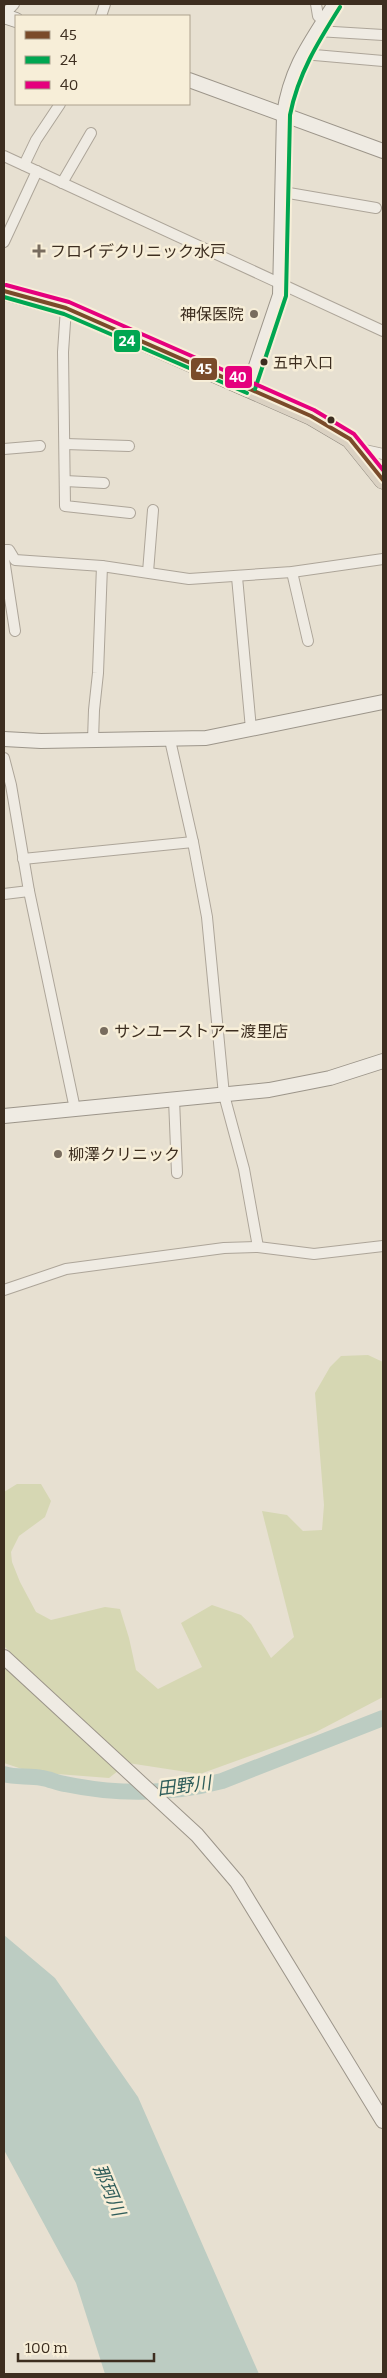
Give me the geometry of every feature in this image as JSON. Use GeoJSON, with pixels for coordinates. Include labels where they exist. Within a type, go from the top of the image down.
{"type":"FeatureCollection","features":[{"type":"Feature","properties":{"kind":"highway"},"geometry":{"type":"LineString","coordinates":[[4,290],[66,308],[249,387],[325,423],[344,435],[360,449],[383,480]]}},
{"type":"Feature","properties":{"kind":"street"},"geometry":{"type":"LineString","coordinates":[[4,15],[14,4]]}},
{"type":"Feature","properties":{"kind":"street"},"geometry":{"type":"LineString","coordinates":[[316,4],[320,27]]}},
{"type":"Feature","properties":{"kind":"street"},"geometry":{"type":"LineString","coordinates":[[249,387],[276,310],[281,284],[284,114],[292,77],[302,54],[335,4]]}},
{"type":"Feature","properties":{"kind":"street"},"geometry":{"type":"LineString","coordinates":[[320,27],[383,35]]}},
{"type":"Feature","properties":{"kind":"street"},"geometry":{"type":"LineString","coordinates":[[302,54],[383,60]]}},
{"type":"Feature","properties":{"kind":"street"},"geometry":{"type":"LineString","coordinates":[[190,80],[383,151]]}},
{"type":"Feature","properties":{"kind":"street"},"geometry":{"type":"LineString","coordinates":[[24,165],[36,140],[59,105]]}},
{"type":"Feature","properties":{"kind":"street"},"geometry":{"type":"LineString","coordinates":[[62,183],[92,133]]}},
{"type":"Feature","properties":{"kind":"street"},"geometry":{"type":"LineString","coordinates":[[4,156],[383,331]]}},
{"type":"Feature","properties":{"kind":"street"},"geometry":{"type":"LineString","coordinates":[[4,242],[37,171]]}},
{"type":"Feature","properties":{"kind":"street"},"geometry":{"type":"LineString","coordinates":[[283,192],[376,208]]}},
{"type":"Feature","properties":{"kind":"street"},"geometry":{"type":"LineString","coordinates":[[66,308],[63,352],[65,506],[130,513]]}},
{"type":"Feature","properties":{"kind":"street"},"geometry":{"type":"LineString","coordinates":[[64,444],[129,446]]}},
{"type":"Feature","properties":{"kind":"street"},"geometry":{"type":"LineString","coordinates":[[4,449],[40,446]]}},
{"type":"Feature","properties":{"kind":"street"},"geometry":{"type":"LineString","coordinates":[[360,449],[383,454]]}},
{"type":"Feature","properties":{"kind":"street"},"geometry":{"type":"LineString","coordinates":[[65,481],[104,483]]}},
{"type":"Feature","properties":{"kind":"street"},"geometry":{"type":"LineString","coordinates":[[148,572],[153,510]]}},
{"type":"Feature","properties":{"kind":"street"},"geometry":{"type":"LineString","coordinates":[[4,550],[9,550],[15,560],[102,566],[189,579],[292,572],[383,559]]}},
{"type":"Feature","properties":{"kind":"street"},"geometry":{"type":"LineString","coordinates":[[4,559],[15,631]]}},
{"type":"Feature","properties":{"kind":"street"},"geometry":{"type":"LineString","coordinates":[[94,740],[102,566]]}},
{"type":"Feature","properties":{"kind":"street"},"geometry":{"type":"LineString","coordinates":[[292,572],[308,641]]}},
{"type":"Feature","properties":{"kind":"street"},"geometry":{"type":"LineString","coordinates":[[237,577],[252,729]]}},
{"type":"Feature","properties":{"kind":"street"},"geometry":{"type":"LineString","coordinates":[[4,739],[170,740],[206,738],[383,702]]}},
{"type":"Feature","properties":{"kind":"street"},"geometry":{"type":"LineString","coordinates":[[170,740],[193,842],[207,917],[224,1095],[244,1169],[258,1247]]}},
{"type":"Feature","properties":{"kind":"street"},"geometry":{"type":"LineString","coordinates":[[4,758],[11,785],[22,859],[75,1109]]}},
{"type":"Feature","properties":{"kind":"street"},"geometry":{"type":"LineString","coordinates":[[22,859],[193,842]]}},
{"type":"Feature","properties":{"kind":"street"},"geometry":{"type":"LineString","coordinates":[[4,894],[29,891]]}},
{"type":"Feature","properties":{"kind":"street"},"geometry":{"type":"LineString","coordinates":[[4,1116],[224,1095],[302,1084],[355,1071],[383,1061]]}},
{"type":"Feature","properties":{"kind":"street"},"geometry":{"type":"LineString","coordinates":[[174,1099],[177,1173]]}},
{"type":"Feature","properties":{"kind":"street"},"geometry":{"type":"LineString","coordinates":[[4,1290],[66,1269],[224,1248],[258,1247],[314,1254],[383,1246]]}},
{"type":"Feature","properties":{"kind":"street"},"geometry":{"type":"LineString","coordinates":[[4,1657],[197,1835],[237,1882],[383,2120]]}},
{"type":"Feature","properties":{"kind":"green space"},"geometry":{"type":"Polygon","coordinates":[[[368,1355],[383,1362],[383,1697],[316,1732],[200,1774],[128,1763],[109,1778],[31,1772],[4,1763],[4,1662],[13,1655],[4,1646],[4,1492],[17,1484],[41,1484],[51,1501],[45,1517],[19,1536],[11,1552],[12,1562],[20,1582],[36,1612],[51,1620],[105,1607],[120,1609],[136,1670],[158,1689],[202,1667],[181,1623],[212,1605],[241,1615],[251,1624],[271,1658],[294,1637],[262,1511],[287,1515],[303,1531],[322,1530],[324,1505],[315,1393],[330,1367],[341,1356],[368,1355]]]}},
{"type":"Feature","properties":{"kind":"water","name":"那珂川"},"geometry":{"type":"Polygon","coordinates":[[[4,1935],[55,1978],[138,2097],[259,2374],[105,2374],[76,2283],[4,2150],[4,1935]]]}},
{"type":"Feature","properties":{"kind":"waterway","name":"田野川"},"geometry":{"type":"LineString","coordinates":[[4,1774],[37,1777],[85,1788],[124,1792],[182,1789],[222,1781],[383,1718]]}},
{"type":"Feature","properties":{"kind":"transit line","name":"24"},"geometry":{"type":"LineString","coordinates":[[255,389],[286,296],[290,115],[304,72],[340,7]]}},
{"type":"Feature","properties":{"kind":"transit line","name":"40"},"geometry":{"type":"LineString","coordinates":[[6,285],[69,302],[314,410],[354,434],[383,470]]}},
{"type":"Feature","properties":{"kind":"transit line","name":"45"},"geometry":{"type":"LineString","coordinates":[[4,291],[66,308],[311,416],[350,439],[383,480]]}},
{"type":"Feature","properties":{"kind":"transit line","name":"24"},"geometry":{"type":"LineString","coordinates":[[4,297],[64,314],[247,393]]}},
{"type":"Feature","properties":{"kind":"place","name":"フロイデクリニック水戸"},"geometry":{"type":"Point","coordinates":[39,251]}},
{"type":"Feature","properties":{"kind":"place","name":"神保医院"},"geometry":{"type":"Point","coordinates":[254,314]}},
{"type":"Feature","properties":{"kind":"place","name":"五中入口"},"geometry":{"type":"Point","coordinates":[264,362]}},
{"type":"Feature","properties":{"kind":"place","name":"サンユーストアー渡里店"},"geometry":{"type":"Point","coordinates":[104,1031]}},
{"type":"Feature","properties":{"kind":"place","name":"柳澤クリニック"},"geometry":{"type":"Point","coordinates":[58,1154]}}]}
